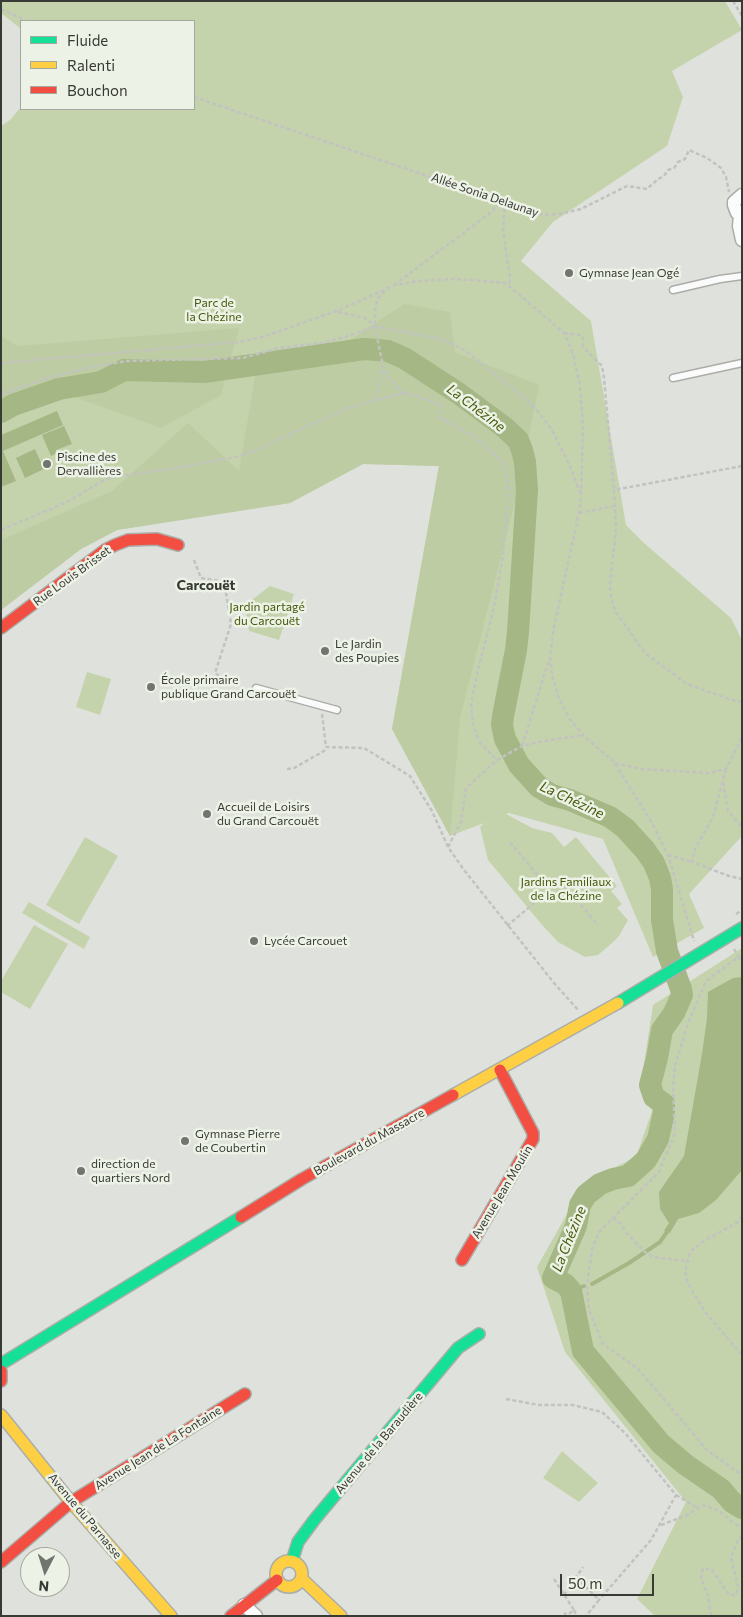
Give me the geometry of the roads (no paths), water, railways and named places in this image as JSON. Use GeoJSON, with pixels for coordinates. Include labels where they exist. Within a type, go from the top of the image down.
{"type":"FeatureCollection","features":[{"type":"Feature","properties":{"kind":"street"},"geometry":{"type":"LineString","coordinates":[[742,195],[734,202],[739,212],[742,240]]}},
{"type":"Feature","properties":{"kind":"street","name":"Rue Louis Brisset"},"geometry":{"type":"LineString","coordinates":[[1,628],[115,544],[128,540],[157,539],[178,545]]}},
{"type":"Feature","properties":{"kind":"street","name":"Boulevard du Massacre"},"geometry":{"type":"LineString","coordinates":[[1,1364],[302,1178],[588,1021],[742,928]]}},
{"type":"Feature","properties":{"kind":"street","name":"Avenue Jean Moulin"},"geometry":{"type":"LineString","coordinates":[[462,1260],[533,1139],[533,1133],[500,1070]]}},
{"type":"Feature","properties":{"kind":"street","name":"Avenue de la Baraudière"},"geometry":{"type":"LineString","coordinates":[[292,1561],[298,1542],[315,1519],[458,1348],[479,1334]]}},
{"type":"Feature","properties":{"kind":"street"},"geometry":{"type":"LineString","coordinates":[[1,1370],[1,1382]]}},
{"type":"Feature","properties":{"kind":"street","name":"Avenue Jean de La Fontaine"},"geometry":{"type":"LineString","coordinates":[[1,1562],[71,1502],[245,1394]]}},
{"type":"Feature","properties":{"kind":"street","name":"Avenue du Parnasse"},"geometry":{"type":"LineString","coordinates":[[1,1415],[71,1502],[171,1616]]}},
{"type":"Feature","properties":{"kind":"street"},"geometry":{"type":"LineString","coordinates":[[302,1579],[291,1588],[283,1586],[277,1580],[275,1573],[278,1566],[283,1562],[292,1561],[296,1563],[301,1568],[302,1579],[341,1616]]}},
{"type":"Feature","properties":{"kind":"street"},"geometry":{"type":"LineString","coordinates":[[230,1616],[277,1580]]}},
{"type":"Feature","properties":{"kind":"street"},"geometry":{"type":"LineString","coordinates":[[244,1605],[256,1616]]}},
{"type":"Feature","properties":{"kind":"lane"},"geometry":{"type":"LineString","coordinates":[[673,290],[742,276]]}},
{"type":"Feature","properties":{"kind":"lane"},"geometry":{"type":"LineString","coordinates":[[672,378],[742,363]]}},
{"type":"Feature","properties":{"kind":"lane"},"geometry":{"type":"LineString","coordinates":[[256,688],[337,710]]}},
{"type":"Feature","properties":{"kind":"waterway","name":"La Chézine"},"geometry":{"type":"LineString","coordinates":[[1,412],[13,405],[59,389],[101,382],[124,370],[204,372],[364,349],[388,351],[404,358],[458,393],[504,427],[518,440],[525,462],[527,490],[518,632],[502,725],[505,739],[519,765],[539,787],[552,795],[570,800],[610,817],[625,828],[654,863],[662,889],[662,920],[667,951],[682,995],[674,1013],[662,1030],[650,1085],[654,1097],[664,1104],[658,1139],[646,1160],[628,1176],[600,1184],[586,1195],[580,1205],[576,1226],[553,1278],[565,1284],[571,1291],[583,1351],[661,1444],[686,1465],[721,1489],[732,1502],[742,1508]]}},
{"type":"Feature","properties":{"kind":"waterway"},"geometry":{"type":"LineString","coordinates":[[592,1284],[629,1263],[660,1242],[667,1232]]}},
{"type":"Feature","properties":{"kind":"waterway"},"geometry":{"type":"LineString","coordinates":[[571,1291],[584,1286]]}},
{"type":"Feature","properties":{"kind":"place","name":"Gymnase Jean Ogé"},"geometry":{"type":"Point","coordinates":[569,273]}},
{"type":"Feature","properties":{"kind":"place","name":"Piscine des Dervallières"},"geometry":{"type":"Point","coordinates":[47,464]}},
{"type":"Feature","properties":{"kind":"place","name":"Le Jardin des Poupies"},"geometry":{"type":"Point","coordinates":[325,651]}},
{"type":"Feature","properties":{"kind":"place","name":"École primaire publique Grand Carcouët"},"geometry":{"type":"Point","coordinates":[151,687]}},
{"type":"Feature","properties":{"kind":"place","name":"Accueil de Loisirs du Grand Carcouët"},"geometry":{"type":"Point","coordinates":[207,814]}},
{"type":"Feature","properties":{"kind":"place","name":"Lycée Carcouet"},"geometry":{"type":"Point","coordinates":[254,941]}},
{"type":"Feature","properties":{"kind":"place","name":"Gymnase Pierre de Coubertin"},"geometry":{"type":"Point","coordinates":[185,1141]}},
{"type":"Feature","properties":{"kind":"place","name":"direction de quartiers Nord"},"geometry":{"type":"Point","coordinates":[81,1171]}},
{"type":"Feature","properties":{"kind":"district","name":"Carcouët"},"geometry":{"type":"Point","coordinates":[206,585]}},
{"type":"Feature","properties":{"kind":"park label","name":"Parc de la Chézine"},"geometry":{"type":"Point","coordinates":[214,310]}},
{"type":"Feature","properties":{"kind":"park label","name":"Jardin partagé du Carcouët"},"geometry":{"type":"Point","coordinates":[267,614]}},
{"type":"Feature","properties":{"kind":"park label","name":"Jardins Familiaux de la Chézine"},"geometry":{"type":"Point","coordinates":[566,889]}}]}
